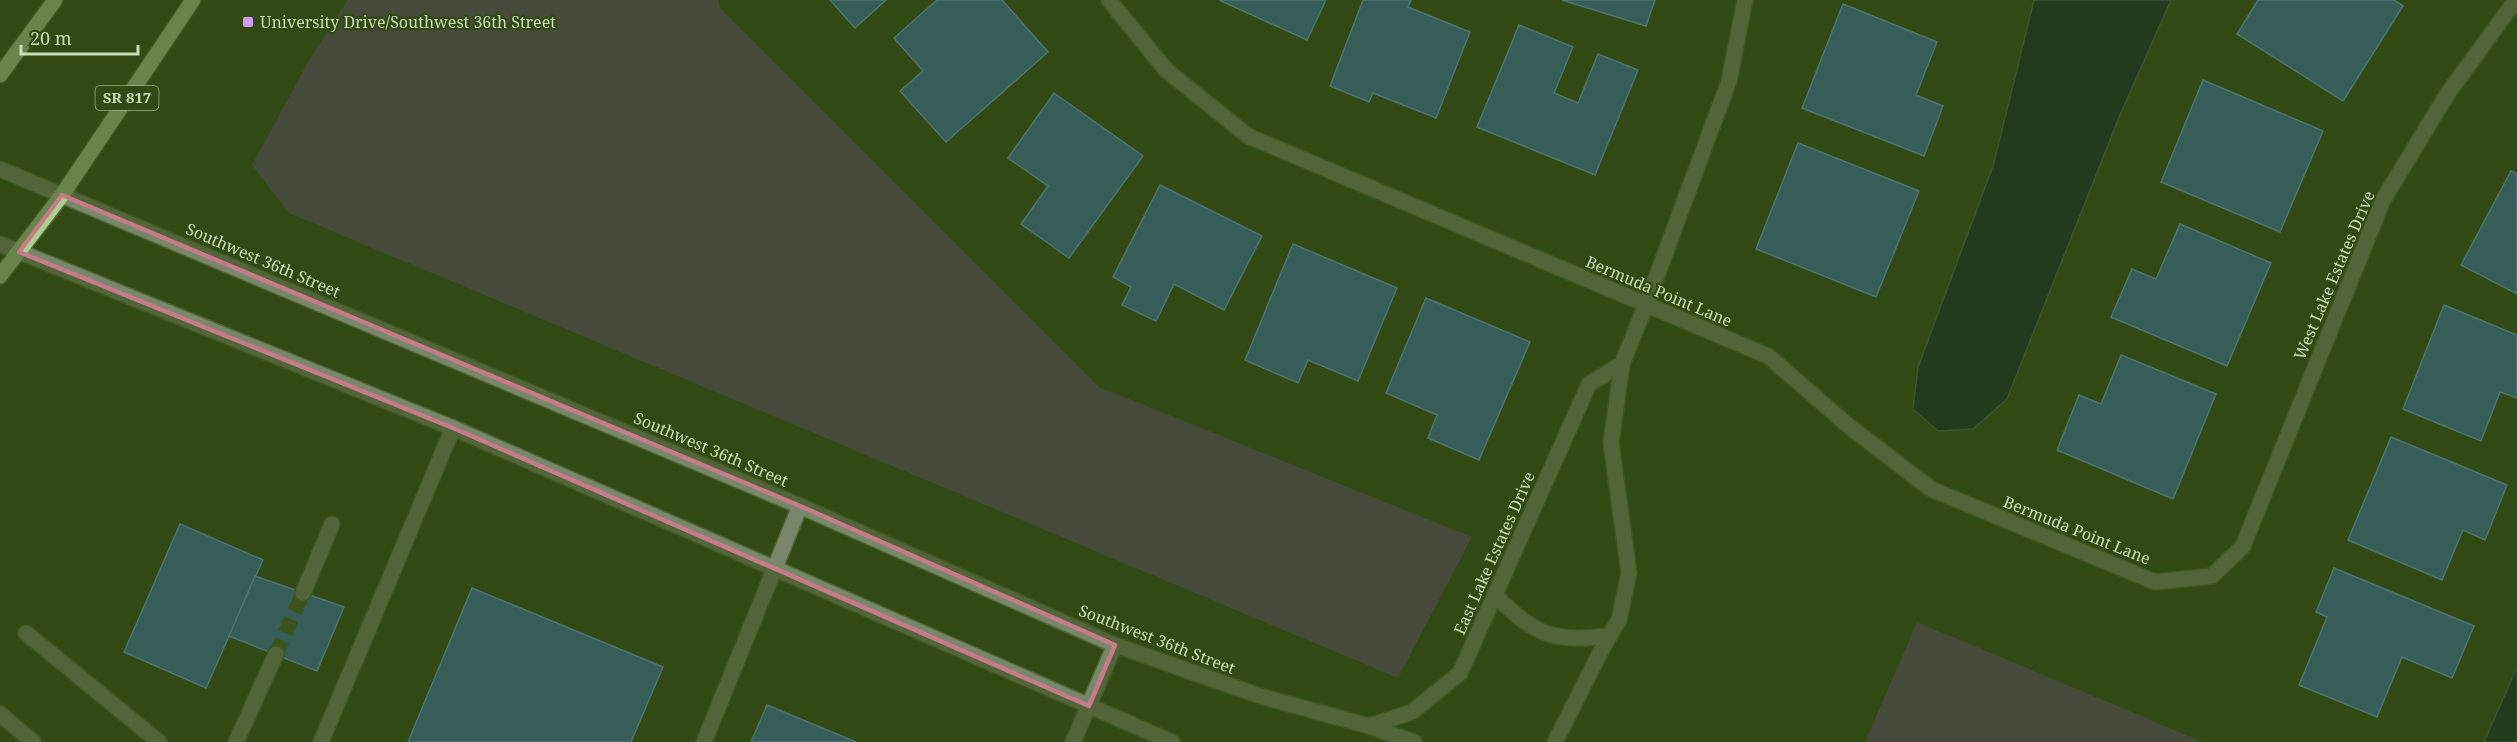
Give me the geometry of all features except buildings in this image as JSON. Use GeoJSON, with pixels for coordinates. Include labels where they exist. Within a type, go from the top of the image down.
{"type":"FeatureCollection","features":[{"type":"Feature","properties":{"kind":"main road"},"geometry":{"type":"LineString","coordinates":[[0,75],[55,0]]}},
{"type":"Feature","properties":{"kind":"main road","name":"SR 817"},"geometry":{"type":"LineString","coordinates":[[0,276],[62,195],[193,0]]}},
{"type":"Feature","properties":{"kind":"street","name":"Bermuda Point Lane"},"geometry":{"type":"LineString","coordinates":[[1109,0],[1166,70],[1248,136],[1768,356],[1850,427],[1931,489],[2155,582],[2212,576]]}},
{"type":"Feature","properties":{"kind":"street"},"geometry":{"type":"LineString","coordinates":[[1555,742],[1619,620],[1629,573],[1611,443],[1622,364],[1729,81],[1745,0]]}},
{"type":"Feature","properties":{"kind":"street","name":"West Lake Estates Drive"},"geometry":{"type":"LineString","coordinates":[[2212,576],[2243,546],[2383,200],[2448,93],[2516,0]]}},
{"type":"Feature","properties":{"kind":"street","name":"Southwest 36th Street"},"geometry":{"type":"LineString","coordinates":[[0,169],[801,506],[1114,645],[1260,696],[1369,726],[1414,742]]}},
{"type":"Feature","properties":{"kind":"street"},"geometry":{"type":"LineString","coordinates":[[0,244],[453,428],[776,567],[1172,742]]}},
{"type":"Feature","properties":{"kind":"street","name":"East Lake Estates Drive"},"geometry":{"type":"LineString","coordinates":[[1369,726],[1412,712],[1460,673],[1588,384],[1622,364]]}},
{"type":"Feature","properties":{"kind":"street"},"geometry":{"type":"LineString","coordinates":[[321,742],[453,428]]}},
{"type":"Feature","properties":{"kind":"street"},"geometry":{"type":"LineString","coordinates":[[704,742],[801,506]]}},
{"type":"Feature","properties":{"kind":"street"},"geometry":{"type":"LineString","coordinates":[[303,593],[332,524]]}},
{"type":"Feature","properties":{"kind":"street"},"geometry":{"type":"LineString","coordinates":[[1495,595],[1519,619],[1552,636],[1578,639],[1609,636]]}},
{"type":"Feature","properties":{"kind":"street"},"geometry":{"type":"LineString","coordinates":[[26,633],[159,742]]}},
{"type":"Feature","properties":{"kind":"street"},"geometry":{"type":"LineString","coordinates":[[1073,742],[1114,645]]}},
{"type":"Feature","properties":{"kind":"street"},"geometry":{"type":"LineString","coordinates":[[236,742],[276,654]]}},
{"type":"Feature","properties":{"kind":"street"},"geometry":{"type":"LineString","coordinates":[[0,714],[33,742]]}},
{"type":"Feature","properties":{"kind":"highlighted area"},"geometry":{"type":"Polygon","coordinates":[[[62,195],[800,506],[1115,645],[1089,706],[453,428],[19,252],[62,195]]]}},
{"type":"Feature","properties":{"kind":"shaded area"},"geometry":{"type":"Polygon","coordinates":[[[348,0],[718,0],[720,8],[1099,387],[1472,537],[1398,678],[289,213],[252,165],[308,62],[348,0]]]}},
{"type":"Feature","properties":{"kind":"shaded area"},"geometry":{"type":"Polygon","coordinates":[[[1917,622],[2203,742],[1865,742],[1917,622]]]}},
{"type":"Feature","properties":{"kind":"water"},"geometry":{"type":"Polygon","coordinates":[[[2034,0],[2171,0],[2120,115],[2007,399],[1973,429],[1938,431],[1913,409],[1918,367],[1993,166],[2034,0]]]}},
{"type":"Feature","properties":{"kind":"water"},"geometry":{"type":"Polygon","coordinates":[[[2517,667],[2517,742],[2484,742],[2517,667]]]}},
{"type":"Feature","properties":{"kind":"tunnel"},"geometry":{"type":"LineString","coordinates":[[276,654],[303,593]]}},
{"type":"Feature","properties":{"kind":"place","name":"University Drive/Southwest 36th Street"},"geometry":{"type":"Point","coordinates":[248,22]}}]}
